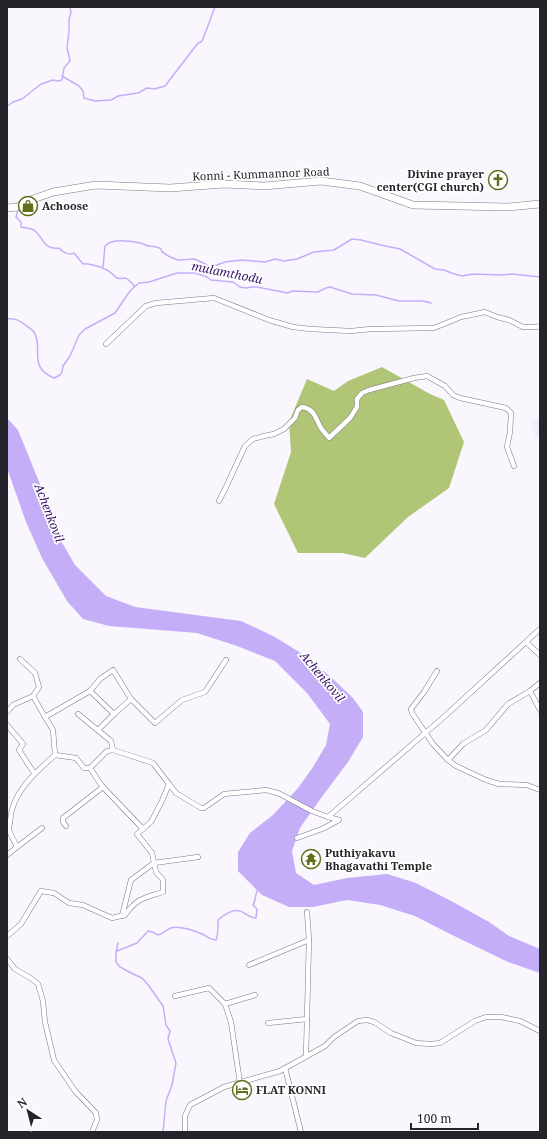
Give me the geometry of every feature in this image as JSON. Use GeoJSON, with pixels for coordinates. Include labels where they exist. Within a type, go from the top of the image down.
{"type":"FeatureCollection","features":[{"type":"Feature","properties":{"kind":"main road","name":"Konni - Kummannor Road"},"geometry":{"type":"LineString","coordinates":[[7,208],[18,207],[25,202],[54,192],[96,185],[170,188],[224,184],[264,186],[321,181],[360,186],[413,205],[507,207],[540,204]]}},
{"type":"Feature","properties":{"kind":"street"},"geometry":{"type":"LineString","coordinates":[[106,344],[146,306],[156,303],[214,298],[269,320],[293,327],[310,329],[351,331],[371,328],[434,328],[461,317],[485,312],[509,320],[523,327],[540,326]]}},
{"type":"Feature","properties":{"kind":"street"},"geometry":{"type":"LineString","coordinates":[[219,500],[245,446],[254,440],[274,434],[284,429],[295,418],[298,410],[302,407],[308,408],[313,412],[322,429],[329,438],[350,418],[357,407],[357,399],[362,393],[414,378],[427,376],[445,386],[453,395],[460,398],[506,408],[511,414],[507,447],[514,466]]}},
{"type":"Feature","properties":{"kind":"street"},"geometry":{"type":"LineString","coordinates":[[328,817],[426,733],[540,629]]}},
{"type":"Feature","properties":{"kind":"street"},"geometry":{"type":"LineString","coordinates":[[526,642],[540,656]]}},
{"type":"Feature","properties":{"kind":"street"},"geometry":{"type":"LineString","coordinates":[[7,712],[13,704],[33,696],[39,687],[35,673],[20,659]]}},
{"type":"Feature","properties":{"kind":"street"},"geometry":{"type":"LineString","coordinates":[[45,718],[90,691],[100,679],[114,670],[131,699],[155,723],[182,700],[205,692],[226,660]]}},
{"type":"Feature","properties":{"kind":"street"},"geometry":{"type":"LineString","coordinates":[[437,671],[411,709],[412,713],[433,744],[456,766],[486,780],[499,784],[527,785],[540,790]]}},
{"type":"Feature","properties":{"kind":"street"},"geometry":{"type":"LineString","coordinates":[[448,760],[463,744],[486,730],[508,704],[530,691],[540,683]]}},
{"type":"Feature","properties":{"kind":"street"},"geometry":{"type":"LineString","coordinates":[[90,691],[114,714]]}},
{"type":"Feature","properties":{"kind":"street"},"geometry":{"type":"LineString","coordinates":[[530,691],[540,710]]}},
{"type":"Feature","properties":{"kind":"street"},"geometry":{"type":"LineString","coordinates":[[33,696],[53,730],[55,755]]}},
{"type":"Feature","properties":{"kind":"street"},"geometry":{"type":"LineString","coordinates":[[98,730],[131,699]]}},
{"type":"Feature","properties":{"kind":"street"},"geometry":{"type":"LineString","coordinates":[[78,714],[111,741],[113,750]]}},
{"type":"Feature","properties":{"kind":"street"},"geometry":{"type":"LineString","coordinates":[[7,725],[23,744],[19,750],[34,774]]}},
{"type":"Feature","properties":{"kind":"street"},"geometry":{"type":"LineString","coordinates":[[55,755],[76,758],[84,768],[90,768],[106,751],[113,750],[153,763],[176,793],[201,808],[204,808],[224,794],[266,790],[278,793],[312,810],[338,820],[322,829],[297,838]]}},
{"type":"Feature","properties":{"kind":"street"},"geometry":{"type":"LineString","coordinates":[[17,847],[9,830],[11,812],[19,793],[34,774],[55,755]]}},
{"type":"Feature","properties":{"kind":"street"},"geometry":{"type":"LineString","coordinates":[[90,768],[102,787],[143,829]]}},
{"type":"Feature","properties":{"kind":"street"},"geometry":{"type":"LineString","coordinates":[[7,936],[21,924],[41,892],[54,893],[69,903],[83,905],[112,918],[124,915],[132,905],[141,899],[163,892],[163,880],[156,872],[152,853],[137,834],[151,822],[169,784]]}},
{"type":"Feature","properties":{"kind":"street"},"geometry":{"type":"LineString","coordinates":[[66,826],[63,822],[63,818],[102,787]]}},
{"type":"Feature","properties":{"kind":"street"},"geometry":{"type":"LineString","coordinates":[[7,855],[42,828]]}},
{"type":"Feature","properties":{"kind":"street"},"geometry":{"type":"LineString","coordinates":[[122,916],[130,880],[154,863],[198,857]]}},
{"type":"Feature","properties":{"kind":"street"},"geometry":{"type":"LineString","coordinates":[[306,1056],[309,940],[307,912]]}},
{"type":"Feature","properties":{"kind":"street"},"geometry":{"type":"LineString","coordinates":[[249,965],[309,940]]}},
{"type":"Feature","properties":{"kind":"street"},"geometry":{"type":"LineString","coordinates":[[7,959],[15,969],[38,984],[44,1001],[45,1022],[54,1060],[76,1091],[96,1113],[97,1120],[92,1132]]}},
{"type":"Feature","properties":{"kind":"street"},"geometry":{"type":"LineString","coordinates":[[175,996],[209,988],[224,1004],[231,1022],[240,1083]]}},
{"type":"Feature","properties":{"kind":"street"},"geometry":{"type":"LineString","coordinates":[[224,1004],[255,995]]}},
{"type":"Feature","properties":{"kind":"street"},"geometry":{"type":"LineString","coordinates":[[185,1132],[185,1116],[190,1105],[224,1087],[280,1071],[324,1046],[334,1037],[358,1021],[367,1020],[374,1022],[391,1033],[416,1043],[431,1044],[440,1043],[475,1021],[486,1017],[501,1017],[520,1021],[540,1031]]}},
{"type":"Feature","properties":{"kind":"street"},"geometry":{"type":"LineString","coordinates":[[268,1023],[307,1019]]}},
{"type":"Feature","properties":{"kind":"street"},"geometry":{"type":"LineString","coordinates":[[285,1068],[301,1132]]}},
{"type":"Feature","properties":{"kind":"shaded area"},"geometry":{"type":"Polygon","coordinates":[[[540,417],[540,436],[536,438],[530,421],[540,417]]]}},
{"type":"Feature","properties":{"kind":"green space"},"geometry":{"type":"Polygon","coordinates":[[[382,367],[430,394],[444,400],[464,442],[449,488],[408,517],[365,558],[342,553],[298,553],[274,504],[291,452],[289,422],[307,379],[334,391],[348,381],[382,367]]]}},
{"type":"Feature","properties":{"kind":"water","name":"Achenkovil"},"geometry":{"type":"Polygon","coordinates":[[[7,418],[18,430],[46,499],[57,534],[75,565],[106,596],[135,607],[241,621],[275,637],[304,655],[353,698],[363,712],[363,737],[348,762],[300,828],[292,851],[296,873],[314,885],[347,878],[387,874],[416,883],[489,922],[509,936],[540,949],[540,973],[508,962],[415,916],[380,905],[347,900],[313,907],[289,907],[262,895],[238,871],[238,852],[250,833],[273,815],[298,788],[326,745],[330,724],[307,693],[275,661],[237,646],[197,633],[109,626],[83,619],[67,601],[42,558],[26,522],[7,468],[7,418]]]}},
{"type":"Feature","properties":{"kind":"waterway"},"geometry":{"type":"LineString","coordinates":[[7,106],[22,99],[41,84],[53,80],[62,80],[64,68],[70,61],[67,48],[71,12],[70,7]]}},
{"type":"Feature","properties":{"kind":"waterway"},"geometry":{"type":"LineString","coordinates":[[62,76],[79,86],[83,91],[84,98],[95,101],[111,100],[118,96],[138,93],[147,88],[154,89],[165,86],[198,43],[203,39],[215,7]]}},
{"type":"Feature","properties":{"kind":"waterway"},"geometry":{"type":"LineString","coordinates":[[18,210],[16,217],[21,222],[21,227],[34,230],[44,243],[50,247],[59,248],[68,254],[74,253],[83,264],[107,270],[117,278],[126,278],[134,286]]}},
{"type":"Feature","properties":{"kind":"waterway"},"geometry":{"type":"LineString","coordinates":[[103,267],[105,246],[108,243],[117,241],[141,243],[148,246],[157,247],[170,257],[178,260],[195,259],[209,266],[242,260],[265,262],[275,259],[284,261],[297,259],[314,252],[334,250],[352,239],[400,249],[435,269],[444,270],[462,276],[473,274],[512,274],[540,277]]}},
{"type":"Feature","properties":{"kind":"waterway","name":"mulamthodu"},"geometry":{"type":"LineString","coordinates":[[7,319],[18,320],[34,332],[38,344],[38,363],[46,373],[54,378],[62,372],[63,366],[70,356],[79,335],[85,329],[115,313],[130,291],[139,283],[149,282],[177,273],[195,273],[211,280],[233,282],[240,287],[257,287],[288,293],[292,291],[318,292],[330,287],[352,294],[376,295],[399,301],[423,301],[431,303]]}},
{"type":"Feature","properties":{"kind":"waterway"},"geometry":{"type":"LineString","coordinates":[[117,951],[137,943],[148,931],[158,935],[174,927],[191,930],[216,940],[218,934],[218,920],[227,914],[234,911],[241,911],[251,917],[256,918],[257,909],[253,905],[257,891],[259,890]]}},
{"type":"Feature","properties":{"kind":"waterway"},"geometry":{"type":"LineString","coordinates":[[118,943],[116,962],[120,967],[142,978],[149,986],[163,1006],[166,1025],[170,1031],[168,1039],[176,1063],[172,1085],[166,1101],[163,1132]]}},
{"type":"Feature","properties":{"kind":"place","name":"Divine prayer center(CGI church)"},"geometry":{"type":"Point","coordinates":[498,180]}},
{"type":"Feature","properties":{"kind":"place","name":"Achoose"},"geometry":{"type":"Point","coordinates":[28,206]}},
{"type":"Feature","properties":{"kind":"place","name":"Puthiyakavu Bhagavathi Temple"},"geometry":{"type":"Point","coordinates":[311,859]}},
{"type":"Feature","properties":{"kind":"place","name":"FLAT KONNI"},"geometry":{"type":"Point","coordinates":[242,1090]}}]}
